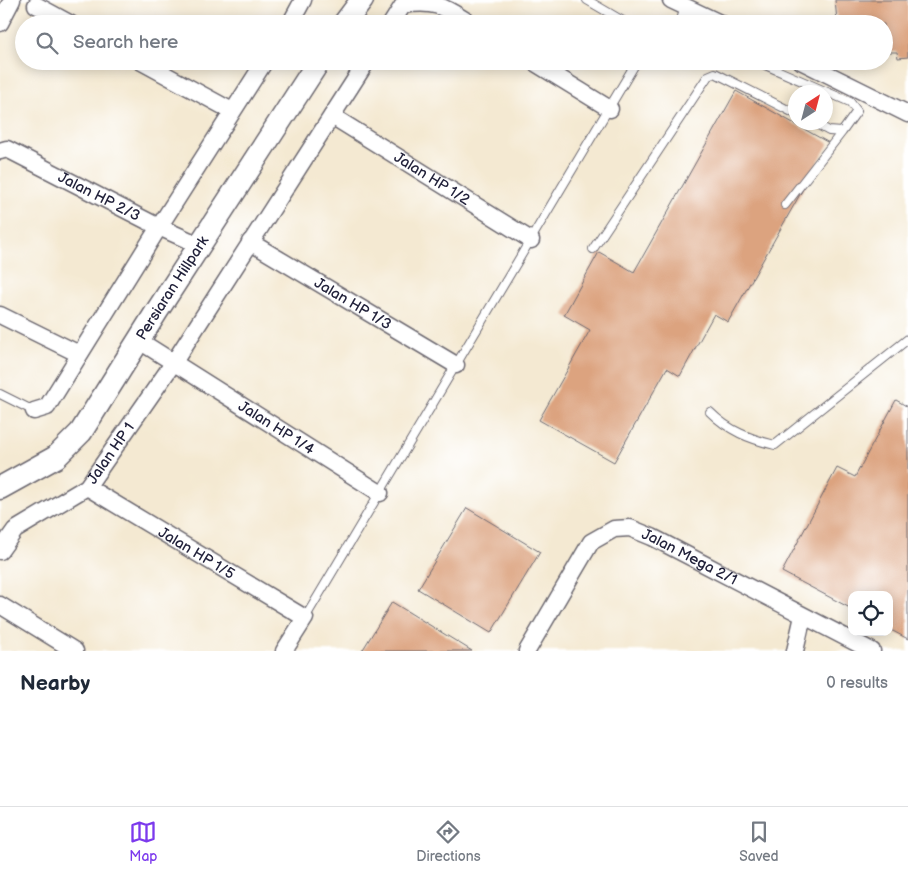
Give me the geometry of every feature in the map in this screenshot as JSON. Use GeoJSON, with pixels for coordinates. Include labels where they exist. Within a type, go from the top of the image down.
{"type":"FeatureCollection","features":[{"type":"Feature","properties":{"kind":"street"},"geometry":{"type":"LineString","coordinates":[[0,23],[12,0]]}},
{"type":"Feature","properties":{"kind":"street"},"geometry":{"type":"LineString","coordinates":[[295,15],[303,0]]}},
{"type":"Feature","properties":{"kind":"street"},"geometry":{"type":"LineString","coordinates":[[351,15],[362,0]]}},
{"type":"Feature","properties":{"kind":"street"},"geometry":{"type":"LineString","coordinates":[[397,15],[403,5],[421,0],[436,1],[457,15]]}},
{"type":"Feature","properties":{"kind":"street"},"geometry":{"type":"LineString","coordinates":[[36,4],[55,15]]}},
{"type":"Feature","properties":{"kind":"street"},"geometry":{"type":"LineString","coordinates":[[678,4],[702,15]]}},
{"type":"Feature","properties":{"kind":"street"},"geometry":{"type":"LineString","coordinates":[[157,70],[232,111]]}},
{"type":"Feature","properties":{"kind":"street"},"geometry":{"type":"LineString","coordinates":[[34,411],[47,407],[158,227],[259,70]]}},
{"type":"Feature","properties":{"kind":"street","name":"Persiaran Hillpark"},"geometry":{"type":"LineString","coordinates":[[0,488],[56,457],[82,432],[138,340],[313,70]]}},
{"type":"Feature","properties":{"kind":"street","name":"Jalan HP 1"},"geometry":{"type":"LineString","coordinates":[[0,551],[15,530],[87,487],[174,362],[362,70]]}},
{"type":"Feature","properties":{"kind":"street"},"geometry":{"type":"LineString","coordinates":[[547,70],[610,109]]}},
{"type":"Feature","properties":{"kind":"street"},"geometry":{"type":"LineString","coordinates":[[819,70],[908,114]]}},
{"type":"Feature","properties":{"kind":"street","name":"Jalan HP 1/2"},"geometry":{"type":"LineString","coordinates":[[332,116],[531,240]]}},
{"type":"Feature","properties":{"kind":"street","name":"Jalan HP 2/3"},"geometry":{"type":"LineString","coordinates":[[0,151],[7,149],[158,227],[199,245]]}},
{"type":"Feature","properties":{"kind":"street","name":"Jalan HP 1/3"},"geometry":{"type":"LineString","coordinates":[[250,242],[456,365]]}},
{"type":"Feature","properties":{"kind":"street"},"geometry":{"type":"LineString","coordinates":[[0,315],[79,354]]}},
{"type":"Feature","properties":{"kind":"street"},"geometry":{"type":"LineString","coordinates":[[138,340],[174,362]]}},
{"type":"Feature","properties":{"kind":"street","name":"Jalan HP 1/4"},"geometry":{"type":"LineString","coordinates":[[174,362],[380,493]]}},
{"type":"Feature","properties":{"kind":"street","name":"Jalan HP 1/5"},"geometry":{"type":"LineString","coordinates":[[87,487],[305,618]]}},
{"type":"Feature","properties":{"kind":"street","name":"Jalan Mega 2/1"},"geometry":{"type":"LineString","coordinates":[[527,651],[592,542],[614,529],[630,528],[652,537],[872,651]]}},
{"type":"Feature","properties":{"kind":"street"},"geometry":{"type":"LineString","coordinates":[[0,605],[75,651]]}},
{"type":"Feature","properties":{"kind":"street"},"geometry":{"type":"LineString","coordinates":[[795,651],[802,616]]}},
{"type":"Feature","properties":{"kind":"street"},"geometry":{"type":"LineString","coordinates":[[284,651],[305,618]]}},
{"type":"Feature","properties":{"kind":"lane"},"geometry":{"type":"LineString","coordinates":[[586,0],[612,15]]}},
{"type":"Feature","properties":{"kind":"lane"},"geometry":{"type":"LineString","coordinates":[[305,618],[632,70]]}},
{"type":"Feature","properties":{"kind":"lane"},"geometry":{"type":"LineString","coordinates":[[777,70],[850,102],[857,111],[785,205]]}},
{"type":"Feature","properties":{"kind":"lane"},"geometry":{"type":"LineString","coordinates":[[593,249],[708,76],[715,73],[788,110]]}},
{"type":"Feature","properties":{"kind":"lane"},"geometry":{"type":"LineString","coordinates":[[827,130],[842,132]]}},
{"type":"Feature","properties":{"kind":"lane"},"geometry":{"type":"LineString","coordinates":[[710,412],[723,425],[744,436],[775,445],[908,340]]}},
{"type":"Feature","properties":{"kind":"lane"},"geometry":{"type":"LineString","coordinates":[[0,394],[34,411]]}},
{"type":"Feature","properties":{"kind":"building"},"geometry":{"type":"Polygon","coordinates":[[[835,0],[908,0],[908,57],[898,58],[897,52],[893,52],[893,15],[836,15],[835,0]]]}},
{"type":"Feature","properties":{"kind":"building"},"geometry":{"type":"Polygon","coordinates":[[[736,91],[788,120],[788,130],[806,130],[829,143],[728,322],[714,314],[680,376],[667,368],[614,462],[539,420],[590,330],[564,315],[599,252],[634,272],[736,91]]]}},
{"type":"Feature","properties":{"kind":"building"},"geometry":{"type":"Polygon","coordinates":[[[896,400],[908,407],[908,639],[893,631],[893,591],[848,591],[848,607],[782,572],[837,468],[855,477],[896,400]]]}},
{"type":"Feature","properties":{"kind":"building"},"geometry":{"type":"Polygon","coordinates":[[[467,508],[540,552],[491,633],[418,589],[467,508]]]}},
{"type":"Feature","properties":{"kind":"building"},"geometry":{"type":"Polygon","coordinates":[[[392,602],[472,651],[362,651],[392,602]]]}}]}
